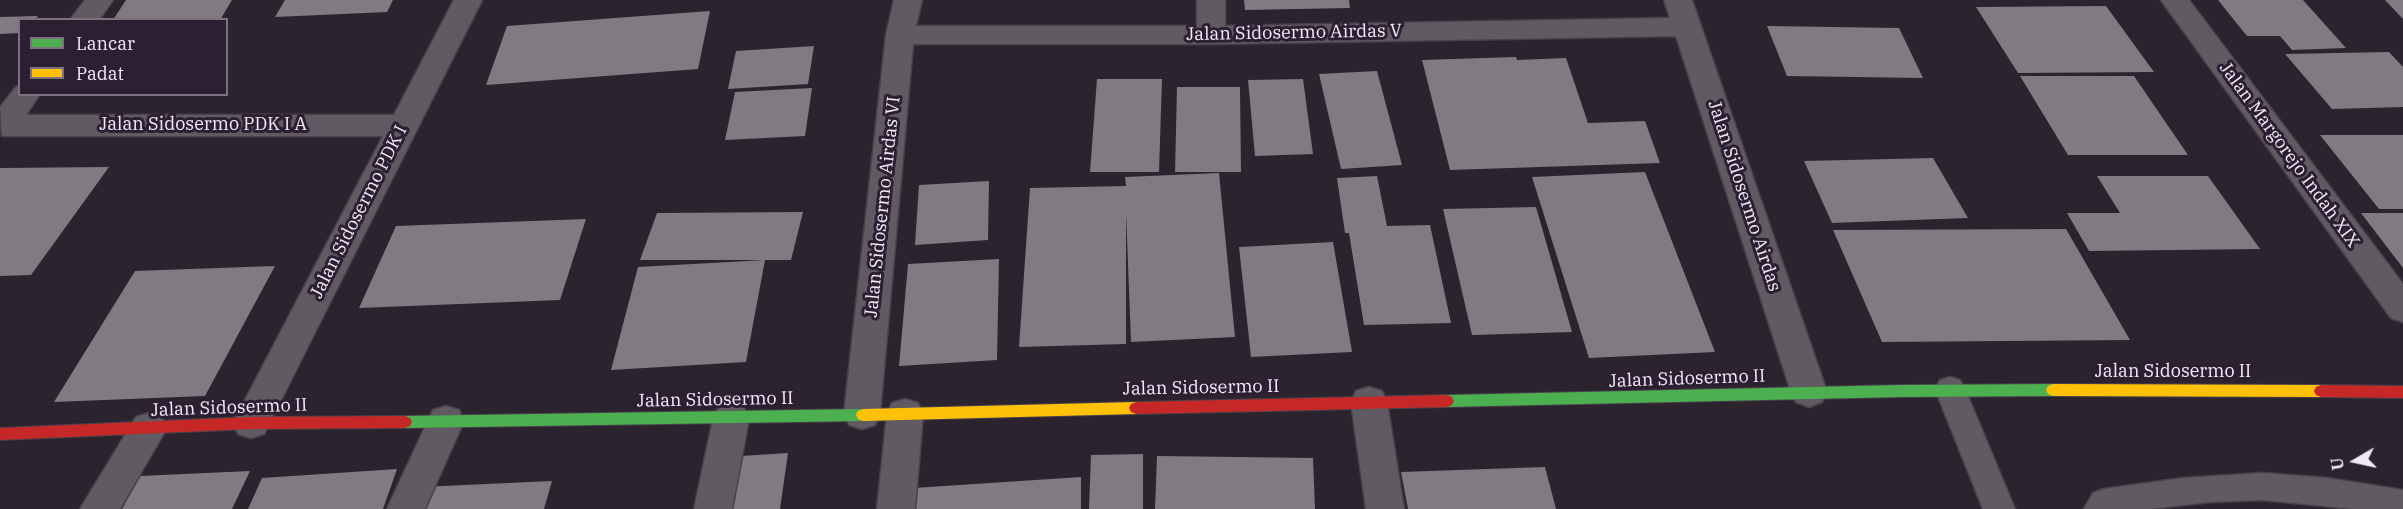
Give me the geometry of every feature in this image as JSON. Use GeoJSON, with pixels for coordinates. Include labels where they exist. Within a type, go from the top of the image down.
{"type":"FeatureCollection","features":[{"type":"Feature","properties":{"kind":"street"},"geometry":{"type":"LineString","coordinates":[[86,18],[99,0]]}},
{"type":"Feature","properties":{"kind":"street","name":"Jalan Sidosermo PDK I"},"geometry":{"type":"LineString","coordinates":[[251,423],[468,0]]}},
{"type":"Feature","properties":{"kind":"street","name":"Jalan Sidosermo Airdas VI"},"geometry":{"type":"LineString","coordinates":[[862,414],[900,35],[908,0]]}},
{"type":"Feature","properties":{"kind":"street"},"geometry":{"type":"LineString","coordinates":[[1211,35],[1212,0]]}},
{"type":"Feature","properties":{"kind":"street","name":"Jalan Margorejo Indah XIX"},"geometry":{"type":"LineString","coordinates":[[2175,0],[2403,309]]}},
{"type":"Feature","properties":{"kind":"street","name":"Jalan Sidosermo Airdas V"},"geometry":{"type":"LineString","coordinates":[[900,35],[1211,35],[1683,13]]}},
{"type":"Feature","properties":{"kind":"street","name":"Jalan Sidosermo Airdas"},"geometry":{"type":"LineString","coordinates":[[1683,13],[1809,392]]}},
{"type":"Feature","properties":{"kind":"street","name":"Jalan Sidosermo PDK I A"},"geometry":{"type":"LineString","coordinates":[[1,126],[24,96]]}},
{"type":"Feature","properties":{"kind":"street","name":"Jalan Sidosermo PDK I A"},"geometry":{"type":"LineString","coordinates":[[1,126],[404,125]]}},
{"type":"Feature","properties":{"kind":"street","name":"Jalan Sidosermo II"},"geometry":{"type":"LineString","coordinates":[[0,434],[251,423],[731,419],[1369,402],[1608,400],[1950,389],[2403,392]]}},
{"type":"Feature","properties":{"kind":"street"},"geometry":{"type":"LineString","coordinates":[[1369,402],[1385,509]]}},
{"type":"Feature","properties":{"kind":"street"},"geometry":{"type":"LineString","coordinates":[[896,509],[905,414]]}},
{"type":"Feature","properties":{"kind":"street"},"geometry":{"type":"LineString","coordinates":[[712,509],[731,419]]}},
{"type":"Feature","properties":{"kind":"street"},"geometry":{"type":"LineString","coordinates":[[406,509],[446,421]]}},
{"type":"Feature","properties":{"kind":"street"},"geometry":{"type":"LineString","coordinates":[[99,509],[149,428]]}},
{"type":"Feature","properties":{"kind":"lane"},"geometry":{"type":"LineString","coordinates":[[1950,389],[1999,509]]}},
{"type":"Feature","properties":{"kind":"lane"},"geometry":{"type":"LineString","coordinates":[[2100,509],[2104,503],[2154,494],[2234,488],[2314,490],[2403,504]]}},
{"type":"Feature","properties":{"kind":"building"},"geometry":{"type":"Polygon","coordinates":[[[126,0],[232,0],[221,18],[114,18],[126,0]]]}},
{"type":"Feature","properties":{"kind":"building"},"geometry":{"type":"Polygon","coordinates":[[[285,0],[393,0],[387,12],[275,17],[285,0]]]}},
{"type":"Feature","properties":{"kind":"building"},"geometry":{"type":"Polygon","coordinates":[[[1244,0],[1349,0],[1350,8],[1245,10],[1244,0]]]}},
{"type":"Feature","properties":{"kind":"building"},"geometry":{"type":"Polygon","coordinates":[[[2218,0],[2303,0],[2346,48],[2292,50],[2280,36],[2247,36],[2218,0]]]}},
{"type":"Feature","properties":{"kind":"building"},"geometry":{"type":"Polygon","coordinates":[[[2385,0],[2403,0],[2403,19],[2385,0]]]}},
{"type":"Feature","properties":{"kind":"building"},"geometry":{"type":"Polygon","coordinates":[[[2106,6],[2154,72],[2018,73],[1976,7],[2106,6]]]}},
{"type":"Feature","properties":{"kind":"building"},"geometry":{"type":"Polygon","coordinates":[[[710,11],[698,69],[486,85],[507,26],[710,11]]]}},
{"type":"Feature","properties":{"kind":"building"},"geometry":{"type":"Polygon","coordinates":[[[38,16],[36,18],[18,18],[18,33],[0,34],[0,17],[38,16]]]}},
{"type":"Feature","properties":{"kind":"building"},"geometry":{"type":"Polygon","coordinates":[[[1767,26],[1899,28],[1923,78],[1787,76],[1767,26]]]}},
{"type":"Feature","properties":{"kind":"building"},"geometry":{"type":"Polygon","coordinates":[[[814,46],[808,84],[728,89],[736,51],[814,46]]]}},
{"type":"Feature","properties":{"kind":"building"},"geometry":{"type":"Polygon","coordinates":[[[2389,52],[2403,67],[2403,107],[2332,109],[2285,54],[2389,52]]]}},
{"type":"Feature","properties":{"kind":"building"},"geometry":{"type":"Polygon","coordinates":[[[1516,57],[1517,60],[1566,58],[1588,123],[1645,121],[1660,163],[1450,170],[1422,60],[1516,57]]]}},
{"type":"Feature","properties":{"kind":"building"},"geometry":{"type":"Polygon","coordinates":[[[1377,71],[1402,165],[1341,169],[1319,74],[1377,71]]]}},
{"type":"Feature","properties":{"kind":"building"},"geometry":{"type":"Polygon","coordinates":[[[2020,76],[2134,76],[2188,155],[2068,155],[2020,76]]]}},
{"type":"Feature","properties":{"kind":"building"},"geometry":{"type":"Polygon","coordinates":[[[1097,79],[1162,79],[1159,172],[1090,172],[1097,79]]]}},
{"type":"Feature","properties":{"kind":"building"},"geometry":{"type":"Polygon","coordinates":[[[1303,79],[1313,154],[1255,156],[1248,80],[1303,79]]]}},
{"type":"Feature","properties":{"kind":"building"},"geometry":{"type":"Polygon","coordinates":[[[1177,87],[1240,87],[1241,172],[1175,172],[1177,87]]]}},
{"type":"Feature","properties":{"kind":"building"},"geometry":{"type":"Polygon","coordinates":[[[812,88],[805,136],[725,140],[735,92],[812,88]]]}},
{"type":"Feature","properties":{"kind":"building"},"geometry":{"type":"Polygon","coordinates":[[[2320,135],[2403,135],[2403,209],[2379,209],[2320,135]]]}},
{"type":"Feature","properties":{"kind":"building"},"geometry":{"type":"Polygon","coordinates":[[[1933,158],[1968,218],[1832,223],[1804,161],[1933,158]]]}},
{"type":"Feature","properties":{"kind":"building"},"geometry":{"type":"Polygon","coordinates":[[[109,167],[31,275],[0,276],[0,168],[109,167]]]}},
{"type":"Feature","properties":{"kind":"building"},"geometry":{"type":"Polygon","coordinates":[[[1645,172],[1715,352],[1589,358],[1532,177],[1645,172]]]}},
{"type":"Feature","properties":{"kind":"building"},"geometry":{"type":"Polygon","coordinates":[[[1219,173],[1235,337],[1131,342],[1126,212],[1126,344],[1019,347],[1030,188],[1126,186],[1125,177],[1219,173]]]}},
{"type":"Feature","properties":{"kind":"building"},"geometry":{"type":"Polygon","coordinates":[[[1377,176],[1387,226],[1430,225],[1451,323],[1364,325],[1349,233],[1345,233],[1337,178],[1377,176]]]}},
{"type":"Feature","properties":{"kind":"building"},"geometry":{"type":"Polygon","coordinates":[[[2097,176],[2208,176],[2260,249],[2089,251],[2067,213],[2120,213],[2097,176]]]}},
{"type":"Feature","properties":{"kind":"building"},"geometry":{"type":"Polygon","coordinates":[[[989,181],[988,240],[915,245],[919,185],[989,181]]]}},
{"type":"Feature","properties":{"kind":"building"},"geometry":{"type":"Polygon","coordinates":[[[1536,207],[1572,332],[1472,335],[1443,209],[1536,207]]]}},
{"type":"Feature","properties":{"kind":"building"},"geometry":{"type":"Polygon","coordinates":[[[803,212],[791,260],[640,260],[657,213],[803,212]]]}},
{"type":"Feature","properties":{"kind":"building"},"geometry":{"type":"Polygon","coordinates":[[[2361,213],[2403,213],[2403,268],[2361,213]]]}},
{"type":"Feature","properties":{"kind":"building"},"geometry":{"type":"Polygon","coordinates":[[[586,219],[560,300],[359,308],[396,226],[586,219]]]}},
{"type":"Feature","properties":{"kind":"building"},"geometry":{"type":"Polygon","coordinates":[[[2066,229],[2130,340],[1882,342],[1833,230],[2066,229]]]}},
{"type":"Feature","properties":{"kind":"building"},"geometry":{"type":"Polygon","coordinates":[[[1333,242],[1352,352],[1251,357],[1239,247],[1333,242]]]}},
{"type":"Feature","properties":{"kind":"building"},"geometry":{"type":"Polygon","coordinates":[[[999,259],[997,360],[899,366],[908,264],[999,259]]]}},
{"type":"Feature","properties":{"kind":"building"},"geometry":{"type":"Polygon","coordinates":[[[765,260],[746,362],[611,370],[638,267],[765,260]]]}},
{"type":"Feature","properties":{"kind":"building"},"geometry":{"type":"Polygon","coordinates":[[[275,266],[205,396],[54,402],[135,271],[275,266]]]}},
{"type":"Feature","properties":{"kind":"building"},"geometry":{"type":"Polygon","coordinates":[[[788,453],[780,509],[732,509],[741,456],[788,453]]]}},
{"type":"Feature","properties":{"kind":"building"},"geometry":{"type":"Polygon","coordinates":[[[1143,454],[1143,509],[1089,509],[1091,455],[1143,454]]]}},
{"type":"Feature","properties":{"kind":"building"},"geometry":{"type":"Polygon","coordinates":[[[1157,456],[1313,458],[1315,509],[1155,509],[1157,456]]]}},
{"type":"Feature","properties":{"kind":"building"},"geometry":{"type":"Polygon","coordinates":[[[1545,467],[1556,509],[1408,509],[1401,472],[1545,467]]]}},
{"type":"Feature","properties":{"kind":"building"},"geometry":{"type":"Polygon","coordinates":[[[397,469],[383,509],[248,509],[262,478],[397,469]]]}},
{"type":"Feature","properties":{"kind":"building"},"geometry":{"type":"Polygon","coordinates":[[[250,471],[232,509],[122,509],[140,476],[250,471]]]}},
{"type":"Feature","properties":{"kind":"building"},"geometry":{"type":"Polygon","coordinates":[[[1081,477],[1081,509],[912,509],[914,488],[1081,477]]]}},
{"type":"Feature","properties":{"kind":"building"},"geometry":{"type":"Polygon","coordinates":[[[552,481],[544,509],[413,509],[421,487],[552,481]]]}},
{"type":"Feature","properties":{"kind":"traffic: fast"},"geometry":{"type":"LineString","coordinates":[[1447,401],[2053,390]]}},
{"type":"Feature","properties":{"kind":"traffic: fast"},"geometry":{"type":"LineString","coordinates":[[405,422],[863,415]]}},
{"type":"Feature","properties":{"kind":"traffic: slow"},"geometry":{"type":"LineString","coordinates":[[2053,390],[2321,391]]}},
{"type":"Feature","properties":{"kind":"traffic: slow"},"geometry":{"type":"LineString","coordinates":[[863,415],[1136,408]]}},
{"type":"Feature","properties":{"kind":"traffic: jam"},"geometry":{"type":"LineString","coordinates":[[2321,391],[2403,392]]}},
{"type":"Feature","properties":{"kind":"traffic: jam"},"geometry":{"type":"LineString","coordinates":[[1136,408],[1447,401]]}},
{"type":"Feature","properties":{"kind":"traffic: jam"},"geometry":{"type":"LineString","coordinates":[[0,434],[251,423],[405,422]]}}]}
